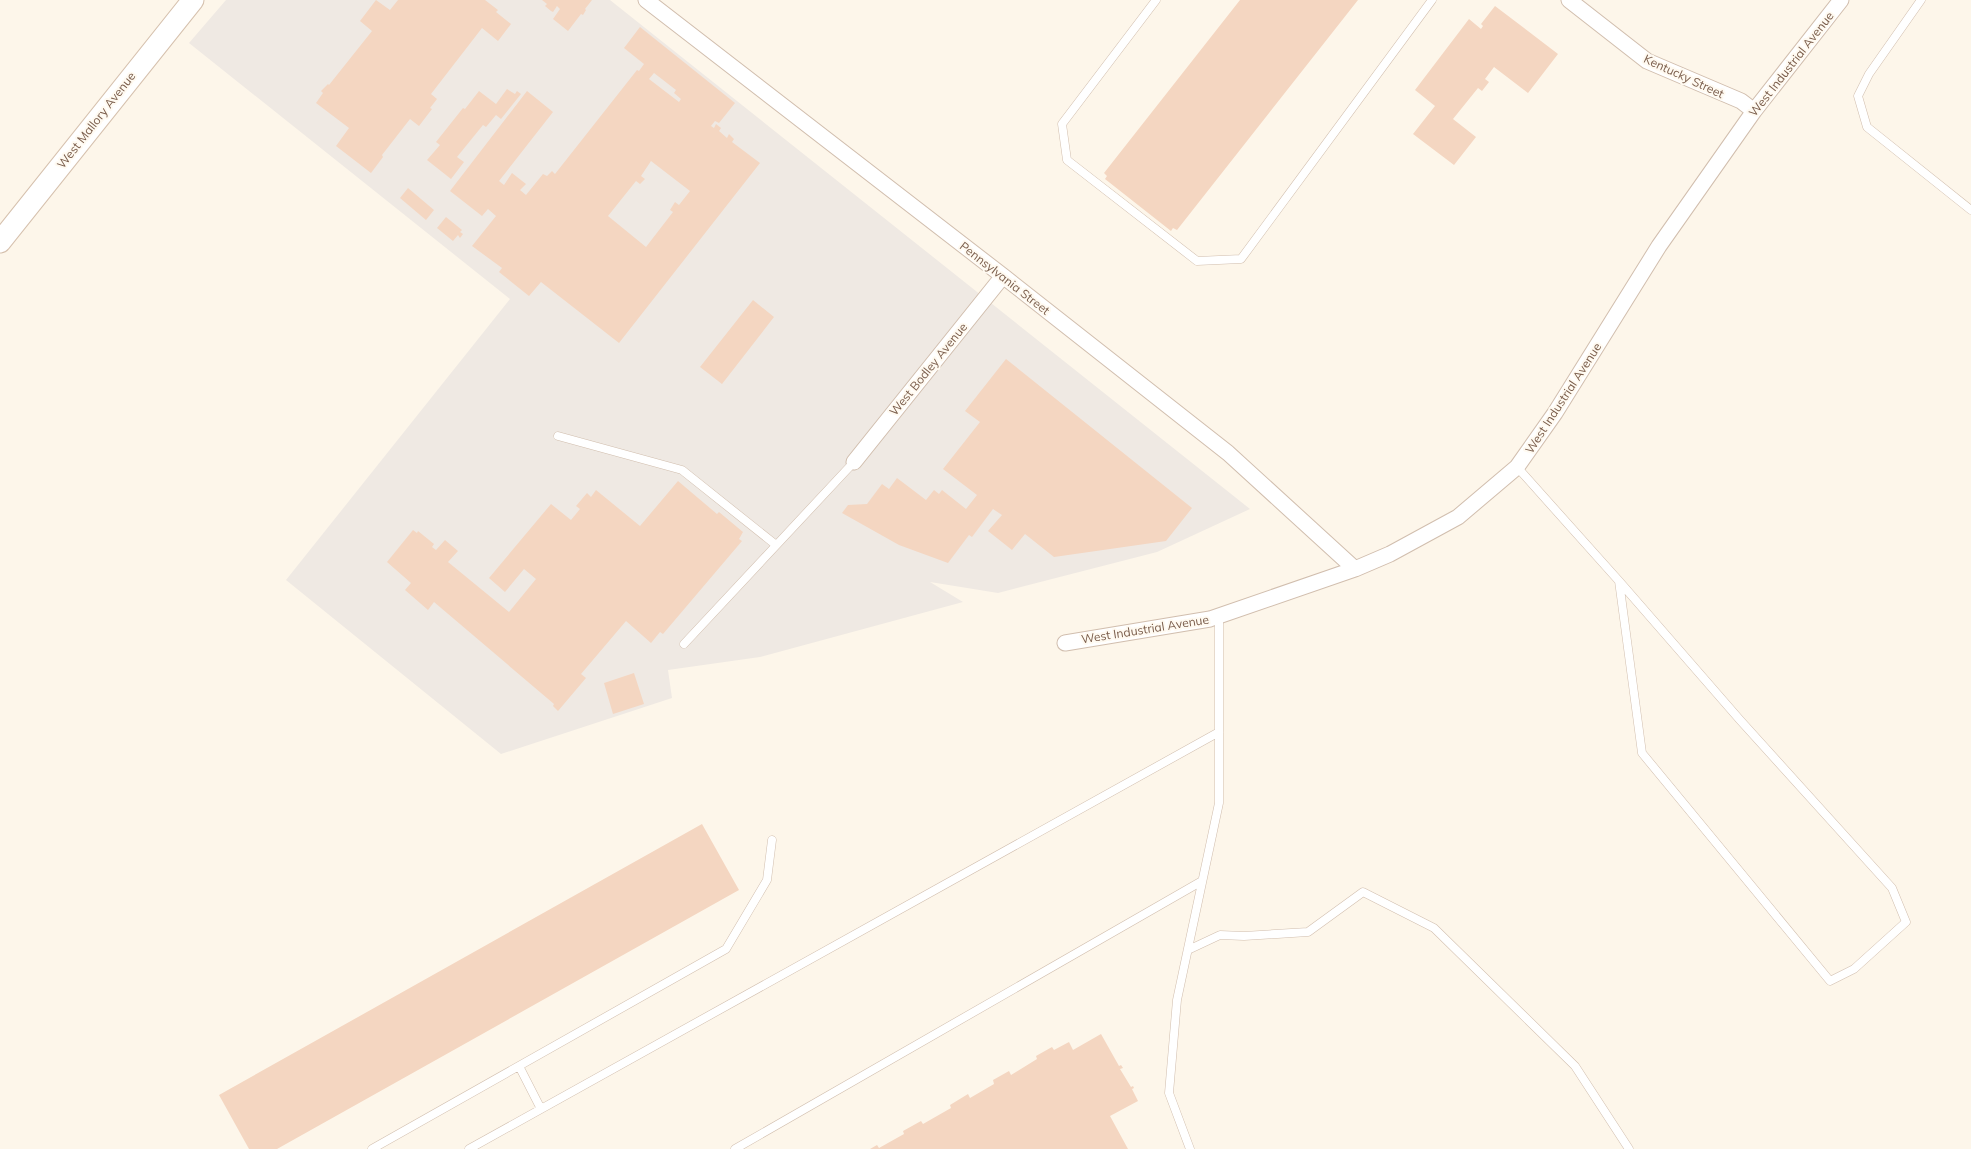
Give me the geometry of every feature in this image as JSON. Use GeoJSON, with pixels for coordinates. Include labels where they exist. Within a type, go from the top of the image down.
{"type":"FeatureCollection","features":[{"type":"Feature","properties":{"kind":"main road","name":"West Mallory Avenue"},"geometry":{"type":"LineString","coordinates":[[2,235],[193,0]]}},
{"type":"Feature","properties":{"kind":"street","name":"Pennsylvania Street"},"geometry":{"type":"LineString","coordinates":[[646,0],[1228,453],[1355,569]]}},
{"type":"Feature","properties":{"kind":"street","name":"Kentucky Street"},"geometry":{"type":"LineString","coordinates":[[1569,0],[1647,61],[1741,101],[1754,111]]}},
{"type":"Feature","properties":{"kind":"street","name":"West Industrial Avenue"},"geometry":{"type":"LineString","coordinates":[[1065,643],[1210,619],[1355,569],[1390,554],[1458,517],[1517,467],[1555,413],[1659,246],[1754,111],[1841,0]]}},
{"type":"Feature","properties":{"kind":"street","name":"West Bodley Avenue"},"geometry":{"type":"LineString","coordinates":[[854,462],[1003,276]]}},
{"type":"Feature","properties":{"kind":"lane"},"geometry":{"type":"LineString","coordinates":[[1156,0],[1062,124],[1064,142],[1067,160],[1197,261],[1241,259],[1432,0]]}},
{"type":"Feature","properties":{"kind":"lane"},"geometry":{"type":"LineString","coordinates":[[1921,0],[1869,74],[1858,96],[1867,127],[1971,210]]}},
{"type":"Feature","properties":{"kind":"lane"},"geometry":{"type":"LineString","coordinates":[[558,436],[682,470],[776,545]]}},
{"type":"Feature","properties":{"kind":"lane"},"geometry":{"type":"LineString","coordinates":[[684,644],[854,462]]}},
{"type":"Feature","properties":{"kind":"lane"},"geometry":{"type":"LineString","coordinates":[[1517,467],[1619,580],[1740,720],[1892,888],[1906,922],[1854,969],[1830,982],[1642,753],[1619,580]]}},
{"type":"Feature","properties":{"kind":"lane"},"geometry":{"type":"LineString","coordinates":[[1190,1149],[1169,1093],[1177,1000],[1219,803],[1219,616]]}},
{"type":"Feature","properties":{"kind":"lane"},"geometry":{"type":"LineString","coordinates":[[469,1149],[1219,732]]}},
{"type":"Feature","properties":{"kind":"lane"},"geometry":{"type":"LineString","coordinates":[[372,1149],[726,949],[767,880],[772,840]]}},
{"type":"Feature","properties":{"kind":"lane"},"geometry":{"type":"LineString","coordinates":[[735,1149],[1202,881]]}},
{"type":"Feature","properties":{"kind":"lane"},"geometry":{"type":"LineString","coordinates":[[1188,950],[1220,936],[1308,932],[1363,892],[1434,928],[1575,1066],[1630,1149]]}},
{"type":"Feature","properties":{"kind":"lane"},"geometry":{"type":"LineString","coordinates":[[519,1066],[541,1109]]}},
{"type":"Feature","properties":{"kind":"shaded area"},"geometry":{"type":"Polygon","coordinates":[[[226,0],[610,0],[1250,509],[1157,552],[998,593],[930,582],[963,602],[760,657],[668,670],[672,698],[501,754],[286,580],[510,299],[189,43],[226,0]]]}},
{"type":"Feature","properties":{"kind":"building"},"geometry":{"type":"Polygon","coordinates":[[[376,0],[390,10],[398,0],[485,0],[511,24],[498,41],[482,28],[431,94],[437,99],[419,126],[410,119],[382,155],[383,157],[371,173],[336,146],[349,128],[316,103],[323,93],[321,91],[329,85],[372,31],[360,21],[376,0]]]}},
{"type":"Feature","properties":{"kind":"building"},"geometry":{"type":"Polygon","coordinates":[[[542,0],[592,0],[583,15],[581,14],[568,31],[553,19],[560,9],[557,6],[553,12],[551,11],[542,0]]]}},
{"type":"Feature","properties":{"kind":"building"},"geometry":{"type":"Polygon","coordinates":[[[1240,0],[1358,0],[1177,230],[1173,228],[1171,231],[1105,179],[1107,176],[1104,173],[1240,0]]]}},
{"type":"Feature","properties":{"kind":"building"},"geometry":{"type":"Polygon","coordinates":[[[1495,6],[1558,54],[1528,93],[1494,67],[1485,79],[1489,82],[1482,91],[1478,88],[1453,119],[1476,137],[1454,165],[1413,134],[1435,106],[1415,90],[1469,19],[1481,29],[1483,26],[1481,24],[1495,6]]]}},
{"type":"Feature","properties":{"kind":"building"},"geometry":{"type":"Polygon","coordinates":[[[640,27],[735,103],[719,123],[715,121],[711,126],[714,128],[716,124],[721,128],[719,131],[727,138],[729,134],[734,139],[732,142],[760,163],[619,343],[541,282],[529,296],[499,272],[502,268],[472,246],[496,216],[488,209],[482,216],[450,191],[527,91],[553,112],[499,181],[504,185],[512,173],[526,184],[520,190],[526,195],[543,174],[547,176],[552,171],[555,174],[637,70],[639,71],[644,64],[624,48],[640,27]],[[654,73],[649,79],[679,102],[681,99],[674,93],[676,90],[654,73]],[[651,161],[641,176],[645,179],[640,184],[636,181],[608,216],[646,247],[673,212],[670,210],[675,202],[679,205],[690,191],[651,161]]]}},
{"type":"Feature","properties":{"kind":"building"},"geometry":{"type":"Polygon","coordinates":[[[507,89],[515,94],[517,91],[521,94],[501,119],[496,115],[486,127],[483,125],[457,157],[464,162],[451,179],[427,160],[440,145],[436,142],[479,91],[496,104],[507,89]]]}},
{"type":"Feature","properties":{"kind":"building"},"geometry":{"type":"Polygon","coordinates":[[[408,188],[434,210],[426,220],[400,198],[408,188]]]}},
{"type":"Feature","properties":{"kind":"building"},"geometry":{"type":"Polygon","coordinates":[[[446,217],[462,230],[460,232],[463,234],[460,238],[458,235],[453,241],[437,228],[446,217]]]}},
{"type":"Feature","properties":{"kind":"building"},"geometry":{"type":"Polygon","coordinates":[[[753,300],[774,317],[722,384],[700,367],[753,300]]]}},
{"type":"Feature","properties":{"kind":"building"},"geometry":{"type":"Polygon","coordinates":[[[1006,359],[1192,508],[1166,541],[1054,557],[1025,534],[1012,550],[988,531],[1002,515],[993,509],[972,537],[969,535],[948,563],[899,545],[842,513],[848,505],[867,504],[882,484],[889,489],[897,478],[926,500],[934,490],[939,494],[942,490],[966,509],[977,495],[943,469],[980,422],[965,411],[1006,359]]]}},
{"type":"Feature","properties":{"kind":"building"},"geometry":{"type":"Polygon","coordinates":[[[678,481],[717,514],[719,512],[743,532],[739,539],[742,541],[663,634],[660,632],[651,643],[626,621],[581,674],[586,678],[558,711],[553,706],[554,704],[434,602],[428,610],[405,590],[411,583],[387,562],[413,530],[417,533],[418,531],[434,544],[432,547],[436,550],[445,540],[458,551],[448,562],[509,612],[536,579],[524,569],[505,592],[489,578],[551,504],[571,520],[580,509],[576,506],[587,493],[591,497],[596,490],[640,526],[678,481]]]}},
{"type":"Feature","properties":{"kind":"building"},"geometry":{"type":"Polygon","coordinates":[[[634,673],[644,704],[613,714],[604,683],[634,673]]]}},
{"type":"Feature","properties":{"kind":"building"},"geometry":{"type":"Polygon","coordinates":[[[702,824],[739,890],[277,1149],[249,1149],[219,1095],[702,824]]]}},
{"type":"Feature","properties":{"kind":"building"},"geometry":{"type":"Polygon","coordinates":[[[1101,1034],[1119,1066],[1121,1065],[1123,1068],[1120,1069],[1131,1087],[1133,1086],[1134,1088],[1132,1089],[1138,1101],[1110,1116],[1128,1149],[870,1149],[877,1145],[879,1148],[904,1134],[903,1131],[921,1121],[923,1124],[951,1108],[950,1105],[968,1094],[970,1098],[994,1084],[993,1080],[1009,1071],[1011,1075],[1037,1059],[1036,1056],[1052,1047],[1054,1050],[1069,1042],[1073,1050],[1101,1034]]]}}]}
